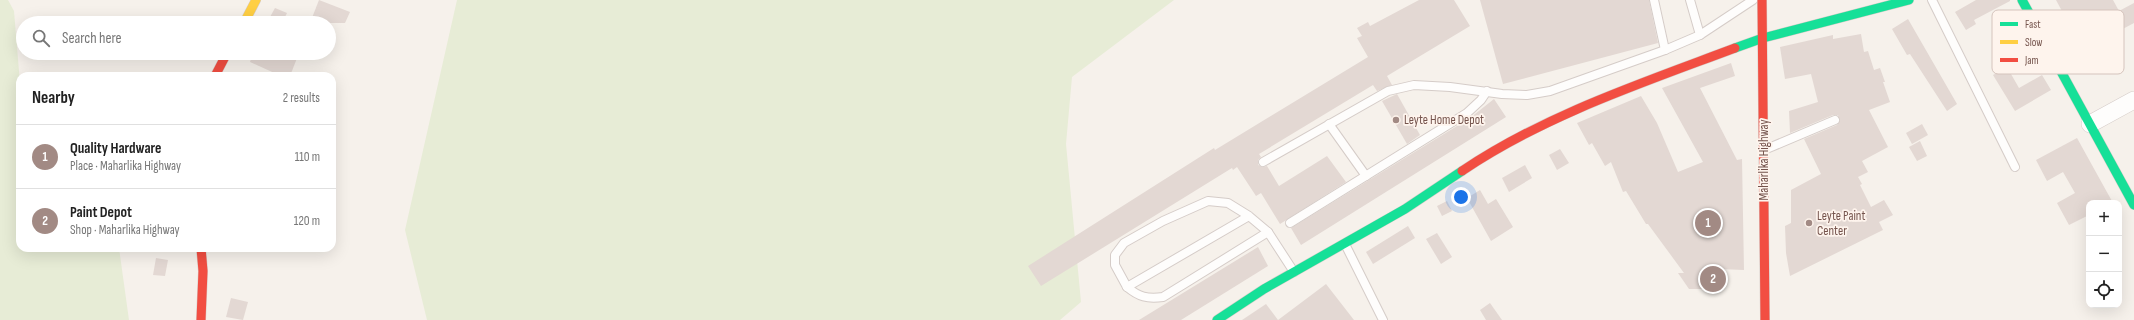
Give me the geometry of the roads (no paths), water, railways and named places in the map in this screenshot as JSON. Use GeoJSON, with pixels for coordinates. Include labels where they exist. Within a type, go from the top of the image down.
{"type":"FeatureCollection","features":[{"type":"Feature","properties":{"kind":"main road"},"geometry":{"type":"LineString","coordinates":[[248,16],[256,0]]}},
{"type":"Feature","properties":{"kind":"main road","name":"Maharlika Highway"},"geometry":{"type":"LineString","coordinates":[[1762,0],[1765,320]]}},
{"type":"Feature","properties":{"kind":"main road"},"geometry":{"type":"LineString","coordinates":[[1217,320],[1264,290],[1295,274],[1405,209],[1478,160],[1550,121],[1638,84],[1763,38],[1909,0]]}},
{"type":"Feature","properties":{"kind":"main road"},"geometry":{"type":"LineString","coordinates":[[2022,0],[2027,10]]}},
{"type":"Feature","properties":{"kind":"main road"},"geometry":{"type":"LineString","coordinates":[[217,72],[223,60]]}},
{"type":"Feature","properties":{"kind":"main road"},"geometry":{"type":"LineString","coordinates":[[2063,74],[2134,205]]}},
{"type":"Feature","properties":{"kind":"main road"},"geometry":{"type":"LineString","coordinates":[[200,320],[203,271],[201,252]]}},
{"type":"Feature","properties":{"kind":"street"},"geometry":{"type":"LineString","coordinates":[[2090,124],[2134,100]]}},
{"type":"Feature","properties":{"kind":"lane"},"geometry":{"type":"LineString","coordinates":[[1654,0],[1665,50]]}},
{"type":"Feature","properties":{"kind":"lane"},"geometry":{"type":"LineString","coordinates":[[1690,0],[1700,35]]}},
{"type":"Feature","properties":{"kind":"lane"},"geometry":{"type":"LineString","coordinates":[[1263,162],[1388,91],[1414,85],[1527,95],[1550,91],[1665,50],[1700,35],[1753,0]]}},
{"type":"Feature","properties":{"kind":"lane"},"geometry":{"type":"LineString","coordinates":[[1932,0],[2015,167]]}},
{"type":"Feature","properties":{"kind":"lane"},"geometry":{"type":"LineString","coordinates":[[1290,223],[1467,113],[1481,100],[1486,91]]}},
{"type":"Feature","properties":{"kind":"lane"},"geometry":{"type":"LineString","coordinates":[[1764,150],[1835,120]]}},
{"type":"Feature","properties":{"kind":"lane"},"geometry":{"type":"LineString","coordinates":[[1329,124],[1366,176]]}},
{"type":"Feature","properties":{"kind":"lane"},"geometry":{"type":"LineString","coordinates":[[1268,232],[1163,297],[1148,298],[1139,296],[1127,287],[1115,265],[1115,256],[1124,243],[1163,221],[1208,201],[1228,203],[1249,216],[1268,232],[1295,274]]}},
{"type":"Feature","properties":{"kind":"lane"},"geometry":{"type":"LineString","coordinates":[[1127,287],[1249,216]]}},
{"type":"Feature","properties":{"kind":"lane"},"geometry":{"type":"LineString","coordinates":[[1345,244],[1383,320]]}},
{"type":"Feature","properties":{"kind":"place","name":"Leyte Home Depot"},"geometry":{"type":"Point","coordinates":[1396,120]}},
{"type":"Feature","properties":{"kind":"place","name":"Quality Hardware"},"geometry":{"type":"Point","coordinates":[1708,223]}},
{"type":"Feature","properties":{"kind":"place","name":"Leyte Paint Center"},"geometry":{"type":"Point","coordinates":[1809,223]}},
{"type":"Feature","properties":{"kind":"place","name":"Paint Depot"},"geometry":{"type":"Point","coordinates":[1713,279]}}]}
